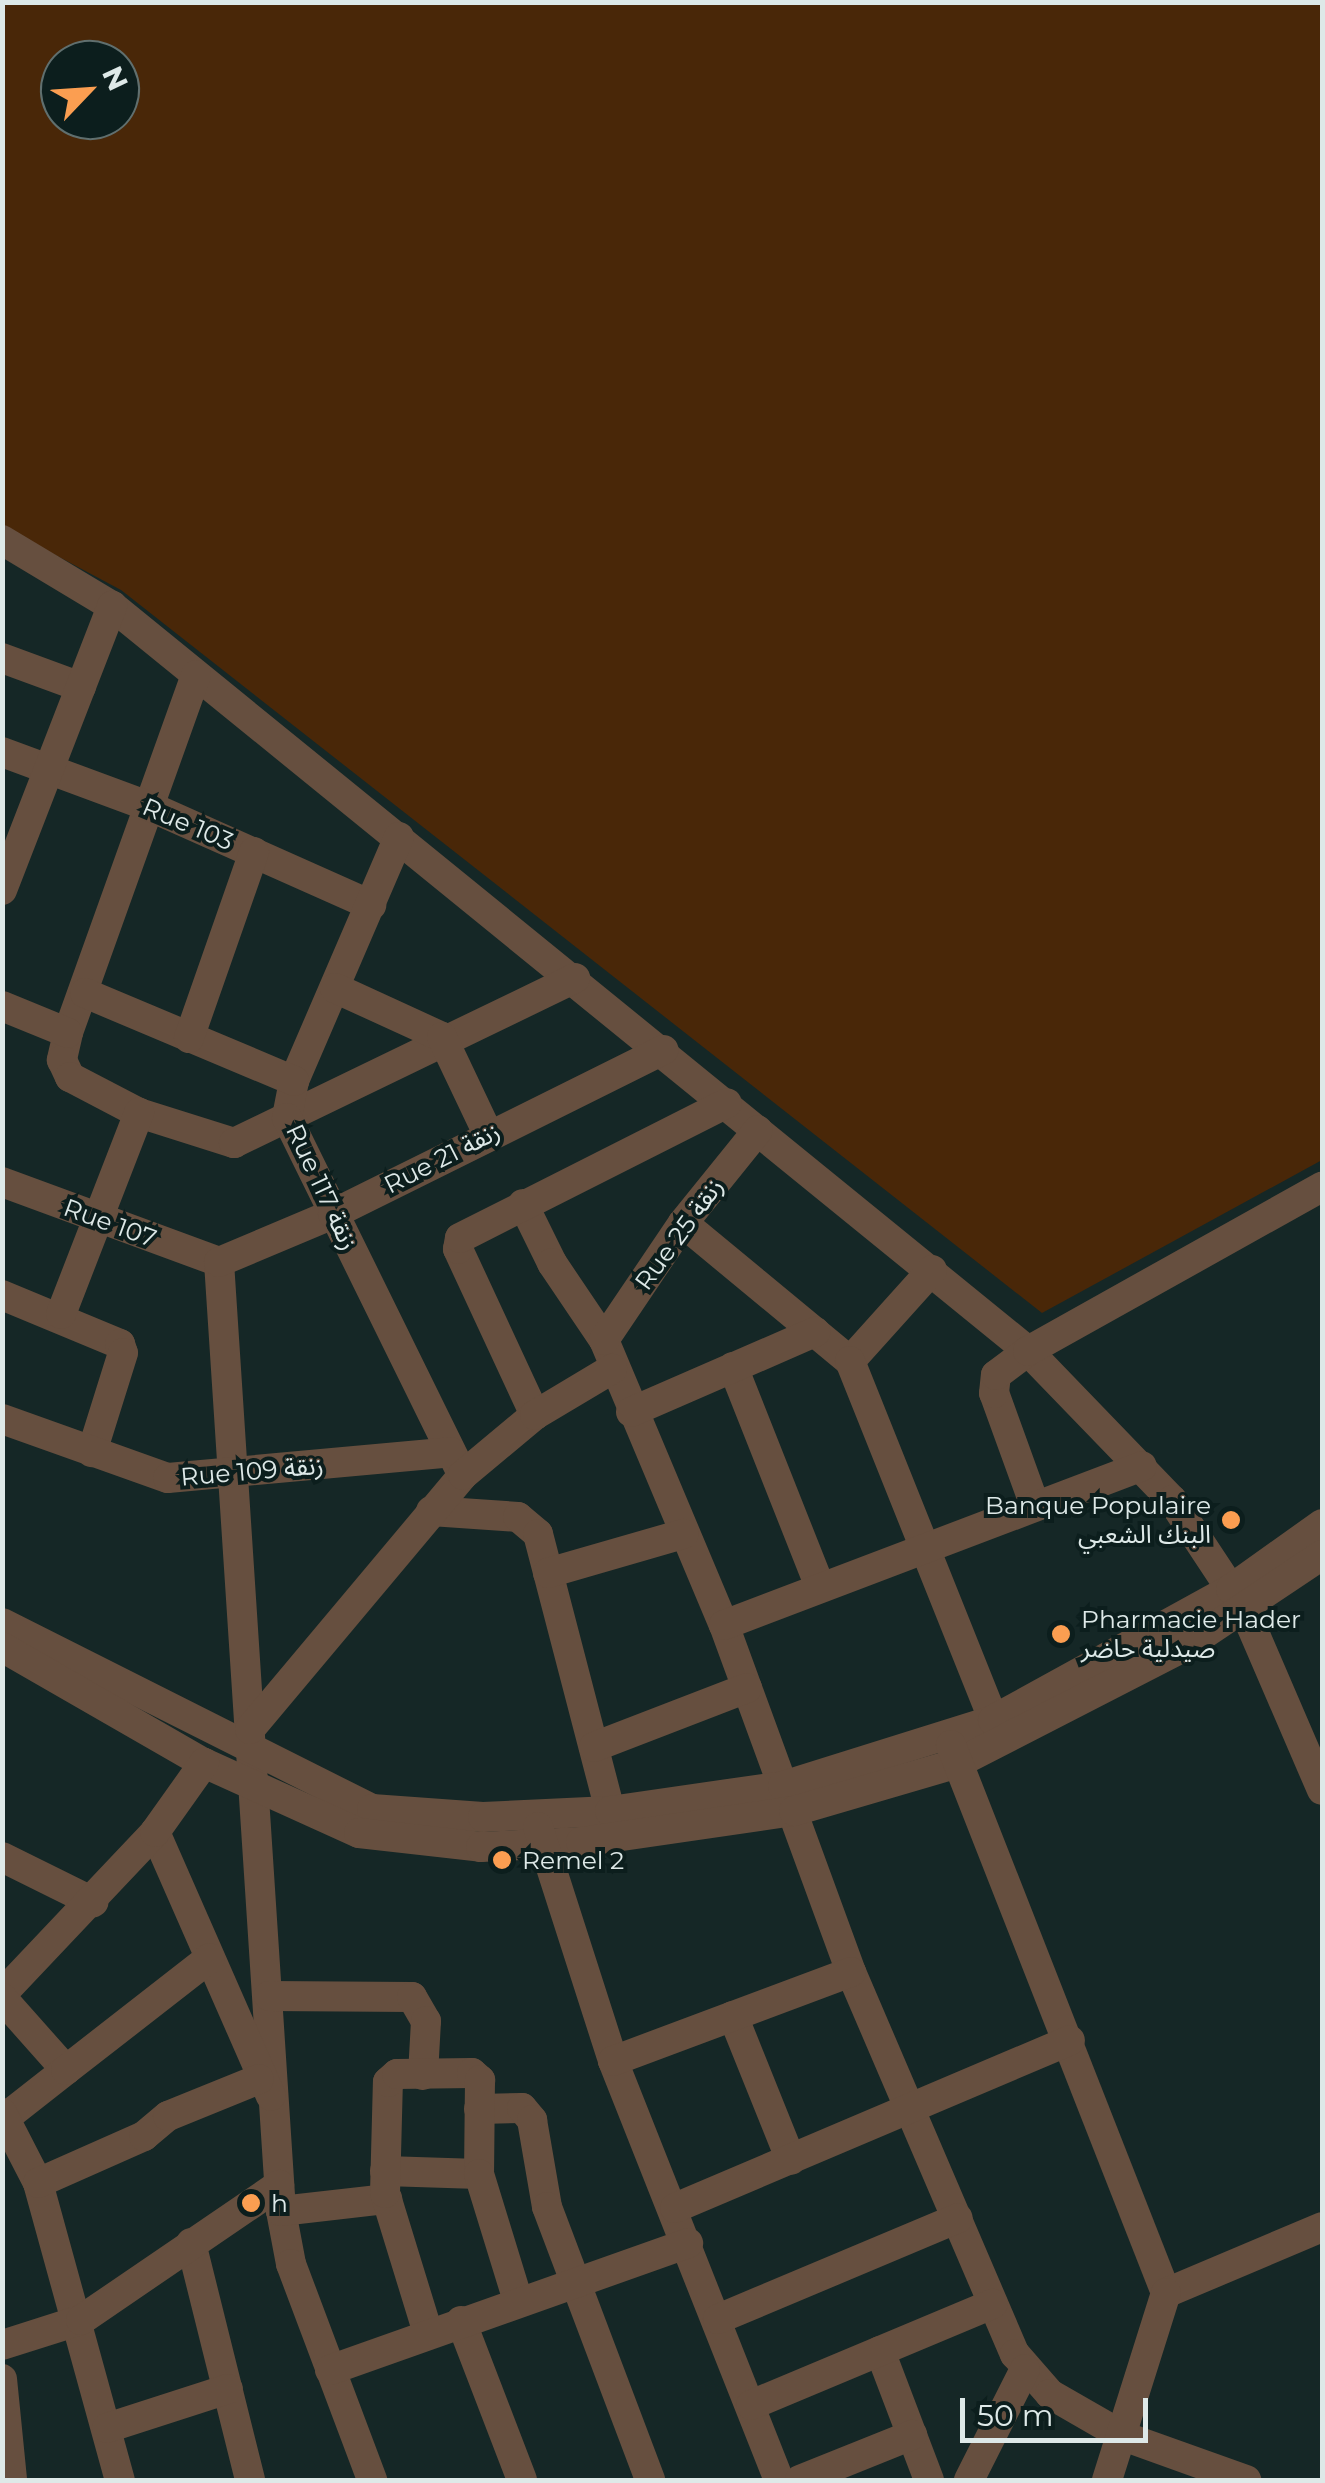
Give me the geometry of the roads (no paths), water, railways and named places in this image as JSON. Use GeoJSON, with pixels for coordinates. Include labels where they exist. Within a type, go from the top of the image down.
{"type":"FeatureCollection","features":[{"type":"Feature","properties":{"kind":"street"},"geometry":{"type":"LineString","coordinates":[[3,543],[112,606],[575,978],[1028,1350],[1142,1466],[1238,1599],[1322,1790]]}},
{"type":"Feature","properties":{"kind":"street"},"geometry":{"type":"LineString","coordinates":[[2,890],[112,606]]}},
{"type":"Feature","properties":{"kind":"street"},"geometry":{"type":"LineString","coordinates":[[2,658],[81,687]]}},
{"type":"Feature","properties":{"kind":"street"},"geometry":{"type":"LineString","coordinates":[[196,674],[153,808],[68,1033],[62,1060],[70,1078],[140,1113],[224,1143],[246,1140],[442,1037],[575,978]]}},
{"type":"Feature","properties":{"kind":"street","name":"Rue 103"},"geometry":{"type":"LineString","coordinates":[[2,752],[153,808],[371,905]]}},
{"type":"Feature","properties":{"kind":"street","name":"Rue 117 زنقة"},"geometry":{"type":"LineString","coordinates":[[399,837],[294,1082],[287,1118],[457,1464]]}},
{"type":"Feature","properties":{"kind":"street"},"geometry":{"type":"LineString","coordinates":[[189,1038],[254,852]]}},
{"type":"Feature","properties":{"kind":"street"},"geometry":{"type":"LineString","coordinates":[[336,988],[442,1037],[488,1134]]}},
{"type":"Feature","properties":{"kind":"street"},"geometry":{"type":"LineString","coordinates":[[84,993],[294,1082]]}},
{"type":"Feature","properties":{"kind":"street"},"geometry":{"type":"LineString","coordinates":[[2,1006],[68,1033]]}},
{"type":"Feature","properties":{"kind":"street","name":"Rue 21 زنقة"},"geometry":{"type":"LineString","coordinates":[[219,1262],[333,1214],[663,1050]]}},
{"type":"Feature","properties":{"kind":"street"},"geometry":{"type":"LineString","coordinates":[[535,1415],[458,1242],[523,1204],[727,1103]]}},
{"type":"Feature","properties":{"kind":"street"},"geometry":{"type":"LineString","coordinates":[[61,1314],[140,1113]]}},
{"type":"Feature","properties":{"kind":"street","name":"Rue 25 زنقة"},"geometry":{"type":"LineString","coordinates":[[608,1354],[683,1223],[758,1130]]}},
{"type":"Feature","properties":{"kind":"street","name":"Rue 107"},"geometry":{"type":"LineString","coordinates":[[2,1182],[219,1262]]}},
{"type":"Feature","properties":{"kind":"street"},"geometry":{"type":"LineString","coordinates":[[1035,1506],[993,1380],[1028,1350],[1322,1187]]}},
{"type":"Feature","properties":{"kind":"street"},"geometry":{"type":"LineString","coordinates":[[523,1204],[552,1263],[608,1354],[724,1625],[851,1972],[993,2304],[1025,2369],[1050,2394],[1123,2436],[1246,2480]]}},
{"type":"Feature","properties":{"kind":"street"},"geometry":{"type":"LineString","coordinates":[[683,1223],[850,1360],[998,1732]]}},
{"type":"Feature","properties":{"kind":"street"},"geometry":{"type":"LineString","coordinates":[[219,1262],[269,1996],[267,2091],[280,2198],[291,2264],[372,2480]]}},
{"type":"Feature","properties":{"kind":"street"},"geometry":{"type":"LineString","coordinates":[[850,1360],[932,1270]]}},
{"type":"Feature","properties":{"kind":"street"},"geometry":{"type":"LineString","coordinates":[[2,1295],[61,1314],[114,1339],[123,1352],[92,1452]]}},
{"type":"Feature","properties":{"kind":"street"},"geometry":{"type":"LineString","coordinates":[[631,1412],[815,1332]]}},
{"type":"Feature","properties":{"kind":"street"},"geometry":{"type":"LineString","coordinates":[[252,1741],[431,1511],[457,1464],[535,1415],[608,1354]]}},
{"type":"Feature","properties":{"kind":"street"},"geometry":{"type":"LineString","coordinates":[[733,1367],[820,1586]]}},
{"type":"Feature","properties":{"kind":"street","name":"Rue 109 زنقة"},"geometry":{"type":"LineString","coordinates":[[2,1420],[168,1478],[457,1464]]}},
{"type":"Feature","properties":{"kind":"street"},"geometry":{"type":"LineString","coordinates":[[724,1625],[924,1545],[1142,1466]]}},
{"type":"Feature","properties":{"kind":"street"},"geometry":{"type":"LineString","coordinates":[[431,1511],[524,1519],[538,1534],[610,1810]]}},
{"type":"Feature","properties":{"kind":"street"},"geometry":{"type":"LineString","coordinates":[[1238,1599],[1322,1524]]}},
{"type":"Feature","properties":{"kind":"street"},"geometry":{"type":"LineString","coordinates":[[548,1573],[683,1534]]}},
{"type":"Feature","properties":{"kind":"street"},"geometry":{"type":"LineString","coordinates":[[2,1647],[253,1788],[390,1840],[539,1829],[719,1827],[788,1799],[953,1750],[998,1732],[1322,1555]]}},
{"type":"Feature","properties":{"kind":"street"},"geometry":{"type":"LineString","coordinates":[[2,1623],[252,1741],[372,1810],[539,1829],[610,1810],[788,1799]]}},
{"type":"Feature","properties":{"kind":"street"},"geometry":{"type":"LineString","coordinates":[[594,1748],[747,1688]]}},
{"type":"Feature","properties":{"kind":"street"},"geometry":{"type":"LineString","coordinates":[[953,1750],[1070,2040],[1166,2293],[1107,2480]]}},
{"type":"Feature","properties":{"kind":"street"},"geometry":{"type":"LineString","coordinates":[[66,2070],[2,1996],[155,1832],[204,1762]]}},
{"type":"Feature","properties":{"kind":"street"},"geometry":{"type":"LineString","coordinates":[[539,1829],[613,2061],[675,2208],[779,2480]]}},
{"type":"Feature","properties":{"kind":"street"},"geometry":{"type":"LineString","coordinates":[[155,1832],[267,2091]]}},
{"type":"Feature","properties":{"kind":"street"},"geometry":{"type":"LineString","coordinates":[[2,1857],[93,1902]]}},
{"type":"Feature","properties":{"kind":"street"},"geometry":{"type":"LineString","coordinates":[[120,2480],[81,2320],[38,2183],[4,2115],[210,1958]]}},
{"type":"Feature","properties":{"kind":"street"},"geometry":{"type":"LineString","coordinates":[[613,2061],[851,1972]]}},
{"type":"Feature","properties":{"kind":"street"},"geometry":{"type":"LineString","coordinates":[[269,1996],[412,1997],[426,2021],[423,2075]]}},
{"type":"Feature","properties":{"kind":"street"},"geometry":{"type":"LineString","coordinates":[[733,2016],[790,2160]]}},
{"type":"Feature","properties":{"kind":"street"},"geometry":{"type":"LineString","coordinates":[[675,2208],[1070,2040]]}},
{"type":"Feature","properties":{"kind":"street"},"geometry":{"type":"LineString","coordinates":[[428,2334],[386,2185],[388,2082],[400,2074],[476,2076],[483,2086],[479,2174],[518,2301]]}},
{"type":"Feature","properties":{"kind":"street"},"geometry":{"type":"LineString","coordinates":[[38,2183],[144,2136],[168,2116],[267,2091]]}},
{"type":"Feature","properties":{"kind":"street"},"geometry":{"type":"LineString","coordinates":[[479,2109],[512,2106],[529,2114],[548,2207],[650,2480]]}},
{"type":"Feature","properties":{"kind":"street"},"geometry":{"type":"LineString","coordinates":[[2,2345],[81,2320],[191,2243],[280,2198],[479,2174]]}},
{"type":"Feature","properties":{"kind":"street"},"geometry":{"type":"LineString","coordinates":[[718,2320],[958,2218]]}},
{"type":"Feature","properties":{"kind":"street"},"geometry":{"type":"LineString","coordinates":[[1166,2293],[1322,2227]]}},
{"type":"Feature","properties":{"kind":"street"},"geometry":{"type":"LineString","coordinates":[[191,2243],[250,2480]]}},
{"type":"Feature","properties":{"kind":"street"},"geometry":{"type":"LineString","coordinates":[[330,2370],[574,2279],[688,2243]]}},
{"type":"Feature","properties":{"kind":"street"},"geometry":{"type":"LineString","coordinates":[[750,2405],[993,2304]]}},
{"type":"Feature","properties":{"kind":"street"},"geometry":{"type":"LineString","coordinates":[[461,2322],[522,2480]]}},
{"type":"Feature","properties":{"kind":"street"},"geometry":{"type":"LineString","coordinates":[[880,2351],[929,2480]]}},
{"type":"Feature","properties":{"kind":"street"},"geometry":{"type":"LineString","coordinates":[[969,2480],[1025,2369]]}},
{"type":"Feature","properties":{"kind":"street"},"geometry":{"type":"LineString","coordinates":[[2,2378],[11,2480]]}},
{"type":"Feature","properties":{"kind":"street"},"geometry":{"type":"LineString","coordinates":[[107,2428],[228,2389]]}},
{"type":"Feature","properties":{"kind":"street"},"geometry":{"type":"LineString","coordinates":[[800,2480],[912,2435]]}},
{"type":"Feature","properties":{"kind":"place","name":"Banque Populaire البنك الشعبي"},"geometry":{"type":"Point","coordinates":[1231,1520]}},
{"type":"Feature","properties":{"kind":"place","name":"Pharmacie Hader صيدلية حاضر"},"geometry":{"type":"Point","coordinates":[1061,1634]}},
{"type":"Feature","properties":{"kind":"place","name":"Remel 2"},"geometry":{"type":"Point","coordinates":[502,1860]}},
{"type":"Feature","properties":{"kind":"place","name":"h"},"geometry":{"type":"Point","coordinates":[251,2203]}}]}
